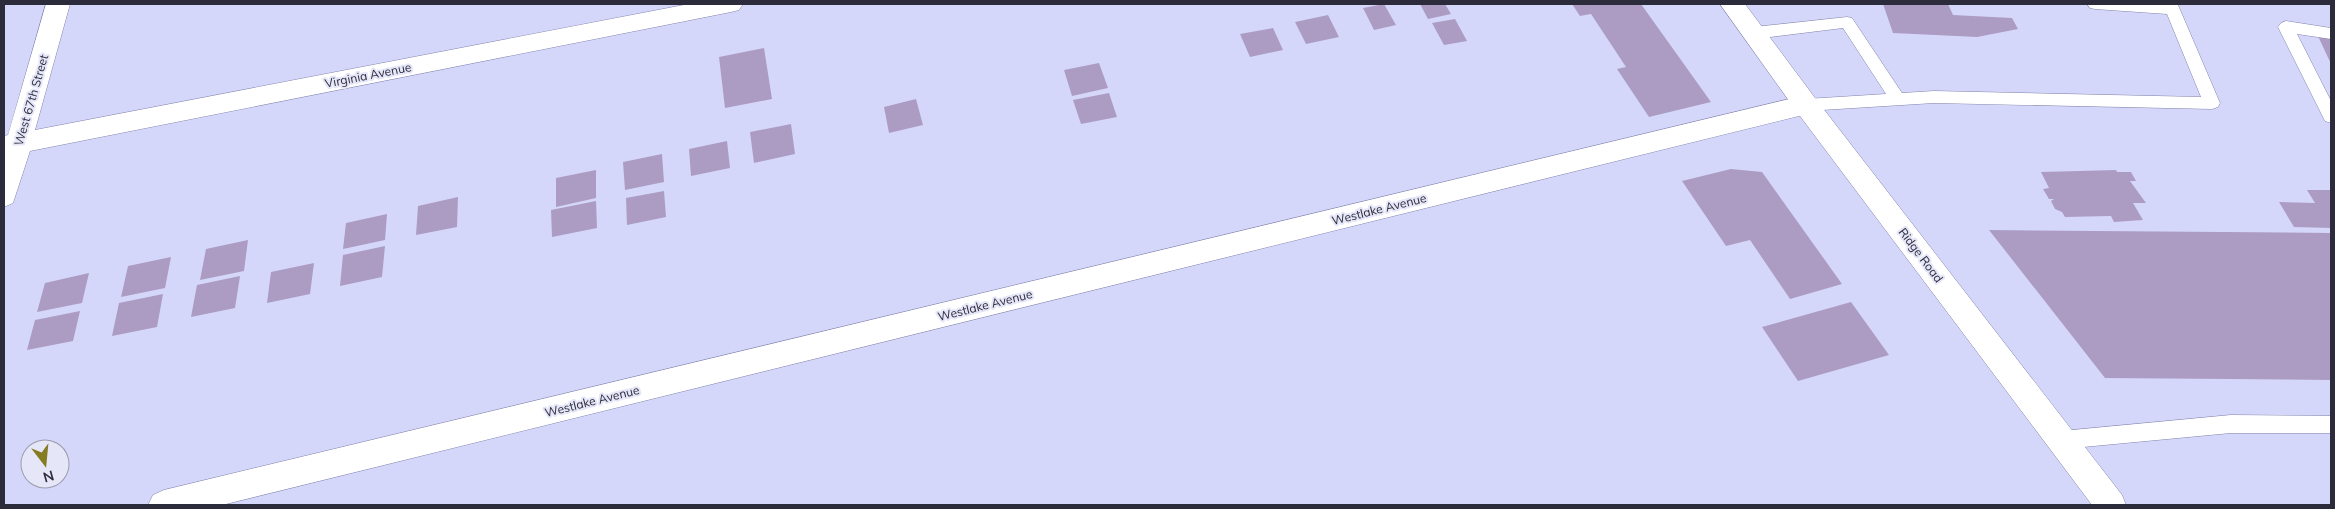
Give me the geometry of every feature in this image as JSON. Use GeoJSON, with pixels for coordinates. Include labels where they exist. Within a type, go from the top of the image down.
{"type":"FeatureCollection","features":[{"type":"Feature","properties":{"kind":"street","name":"West 67th Street"},"geometry":{"type":"LineString","coordinates":[[4,196],[11,144],[58,4]]}},
{"type":"Feature","properties":{"kind":"street","name":"Virginia Avenue"},"geometry":{"type":"LineString","coordinates":[[11,144],[731,4]]}},
{"type":"Feature","properties":{"kind":"street","name":"Ridge Road"},"geometry":{"type":"LineString","coordinates":[[1732,4],[1806,105],[2111,505]]}},
{"type":"Feature","properties":{"kind":"street","name":"Westlake Avenue"},"geometry":{"type":"LineString","coordinates":[[164,505],[1806,105]]}},
{"type":"Feature","properties":{"kind":"lane"},"geometry":{"type":"LineString","coordinates":[[1806,105],[1934,97],[2212,103],[2173,9],[2095,4]]}},
{"type":"Feature","properties":{"kind":"lane"},"geometry":{"type":"LineString","coordinates":[[1754,33],[1847,22],[1898,100]]}},
{"type":"Feature","properties":{"kind":"lane"},"geometry":{"type":"LineString","coordinates":[[2331,33],[2286,27],[2331,117]]}},
{"type":"Feature","properties":{"kind":"lane"},"geometry":{"type":"LineString","coordinates":[[2062,440],[2231,424],[2331,425]]}},
{"type":"Feature","properties":{"kind":"building"},"geometry":{"type":"Polygon","coordinates":[[[1384,4],[1396,25],[1374,30],[1363,8],[1384,4]]]}},
{"type":"Feature","properties":{"kind":"building"},"geometry":{"type":"Polygon","coordinates":[[[1420,4],[1445,4],[1451,14],[1428,19],[1420,4]]]}},
{"type":"Feature","properties":{"kind":"building"},"geometry":{"type":"Polygon","coordinates":[[[1572,4],[1641,4],[1711,102],[1649,117],[1617,69],[1626,67],[1591,14],[1580,16],[1572,4]]]}},
{"type":"Feature","properties":{"kind":"building"},"geometry":{"type":"Polygon","coordinates":[[[1883,4],[1948,4],[1953,15],[2012,18],[2018,29],[1977,37],[1893,33],[1883,4]]]}},
{"type":"Feature","properties":{"kind":"building"},"geometry":{"type":"Polygon","coordinates":[[[1328,15],[1339,37],[1306,44],[1295,22],[1328,15]]]}},
{"type":"Feature","properties":{"kind":"building"},"geometry":{"type":"Polygon","coordinates":[[[1455,19],[1467,41],[1444,45],[1432,23],[1455,19]]]}},
{"type":"Feature","properties":{"kind":"building"},"geometry":{"type":"Polygon","coordinates":[[[1273,28],[1283,50],[1250,57],[1240,34],[1273,28]]]}},
{"type":"Feature","properties":{"kind":"building"},"geometry":{"type":"Polygon","coordinates":[[[2318,36],[2331,37],[2331,64],[2318,36]]]}},
{"type":"Feature","properties":{"kind":"building"},"geometry":{"type":"Polygon","coordinates":[[[764,48],[772,99],[725,108],[719,57],[764,48]]]}},
{"type":"Feature","properties":{"kind":"building"},"geometry":{"type":"Polygon","coordinates":[[[1099,63],[1108,88],[1072,96],[1064,70],[1099,63]]]}},
{"type":"Feature","properties":{"kind":"building"},"geometry":{"type":"Polygon","coordinates":[[[1109,93],[1117,117],[1081,124],[1073,100],[1109,93]]]}},
{"type":"Feature","properties":{"kind":"building"},"geometry":{"type":"Polygon","coordinates":[[[916,99],[923,125],[889,133],[884,107],[916,99]]]}},
{"type":"Feature","properties":{"kind":"building"},"geometry":{"type":"Polygon","coordinates":[[[791,124],[795,154],[754,163],[750,132],[791,124]]]}},
{"type":"Feature","properties":{"kind":"building"},"geometry":{"type":"Polygon","coordinates":[[[727,141],[730,168],[691,176],[689,149],[727,141]]]}},
{"type":"Feature","properties":{"kind":"building"},"geometry":{"type":"Polygon","coordinates":[[[662,154],[664,182],[625,190],[623,162],[662,154]]]}},
{"type":"Feature","properties":{"kind":"building"},"geometry":{"type":"Polygon","coordinates":[[[1731,169],[1762,172],[1842,284],[1790,299],[1750,240],[1726,246],[1682,181],[1731,169]]]}},
{"type":"Feature","properties":{"kind":"building"},"geometry":{"type":"Polygon","coordinates":[[[596,170],[596,198],[556,207],[556,178],[596,170]]]}},
{"type":"Feature","properties":{"kind":"building"},"geometry":{"type":"Polygon","coordinates":[[[2116,170],[2117,172],[2131,172],[2136,181],[2130,181],[2146,203],[2133,203],[2143,220],[2114,222],[2111,216],[2065,217],[2062,212],[2055,209],[2051,201],[2054,199],[2049,199],[2043,189],[2049,188],[2041,172],[2116,170]]]}},
{"type":"Feature","properties":{"kind":"building"},"geometry":{"type":"Polygon","coordinates":[[[2307,190],[2331,190],[2331,228],[2294,227],[2279,202],[2315,203],[2307,190]]]}},
{"type":"Feature","properties":{"kind":"building"},"geometry":{"type":"Polygon","coordinates":[[[664,191],[666,217],[627,225],[626,198],[664,191]]]}},
{"type":"Feature","properties":{"kind":"building"},"geometry":{"type":"Polygon","coordinates":[[[458,197],[457,227],[416,235],[418,206],[458,197]]]}},
{"type":"Feature","properties":{"kind":"building"},"geometry":{"type":"Polygon","coordinates":[[[596,201],[597,228],[552,237],[551,210],[596,201]]]}},
{"type":"Feature","properties":{"kind":"building"},"geometry":{"type":"Polygon","coordinates":[[[387,214],[385,240],[343,249],[346,223],[387,214]]]}},
{"type":"Feature","properties":{"kind":"building"},"geometry":{"type":"Polygon","coordinates":[[[1989,230],[2331,233],[2331,380],[2105,378],[1989,230]]]}},
{"type":"Feature","properties":{"kind":"building"},"geometry":{"type":"Polygon","coordinates":[[[248,240],[244,271],[200,280],[206,249],[248,240]]]}},
{"type":"Feature","properties":{"kind":"building"},"geometry":{"type":"Polygon","coordinates":[[[385,246],[382,277],[340,286],[343,255],[385,246]]]}},
{"type":"Feature","properties":{"kind":"building"},"geometry":{"type":"Polygon","coordinates":[[[171,257],[165,288],[121,297],[128,266],[171,257]]]}},
{"type":"Feature","properties":{"kind":"building"},"geometry":{"type":"Polygon","coordinates":[[[314,263],[310,294],[267,303],[271,272],[314,263]]]}},
{"type":"Feature","properties":{"kind":"building"},"geometry":{"type":"Polygon","coordinates":[[[89,273],[82,303],[37,312],[45,283],[89,273]]]}},
{"type":"Feature","properties":{"kind":"building"},"geometry":{"type":"Polygon","coordinates":[[[240,276],[235,308],[191,317],[197,285],[240,276]]]}},
{"type":"Feature","properties":{"kind":"building"},"geometry":{"type":"Polygon","coordinates":[[[163,294],[157,327],[112,336],[119,303],[163,294]]]}},
{"type":"Feature","properties":{"kind":"building"},"geometry":{"type":"Polygon","coordinates":[[[1851,302],[1889,355],[1798,381],[1762,327],[1851,302]]]}},
{"type":"Feature","properties":{"kind":"building"},"geometry":{"type":"Polygon","coordinates":[[[80,311],[73,341],[27,350],[35,320],[80,311]]]}}]}
